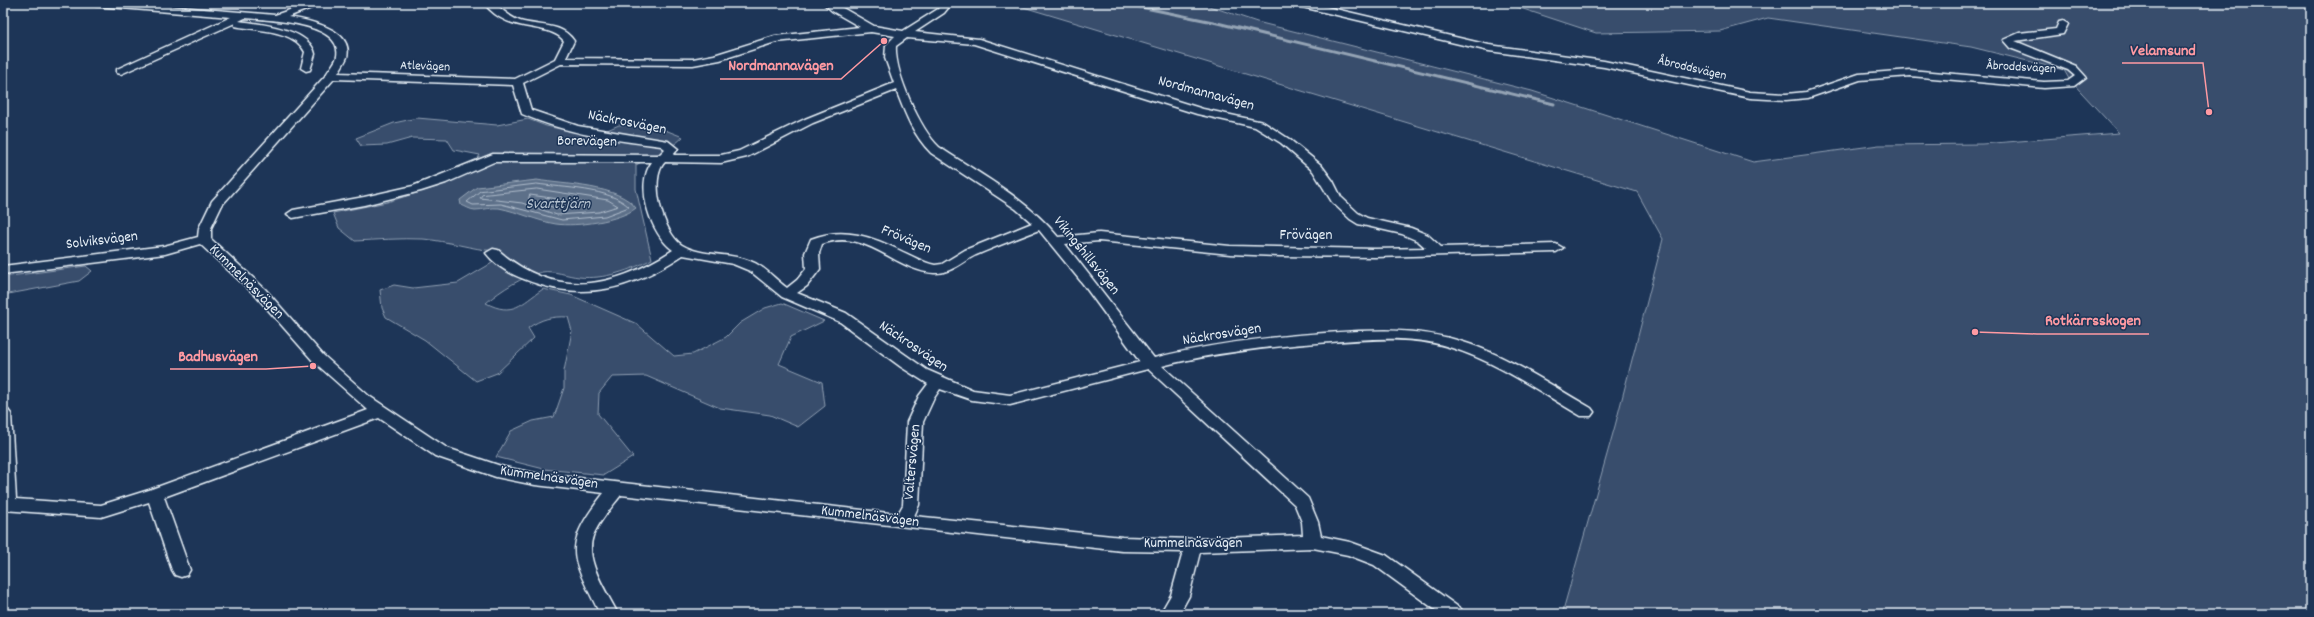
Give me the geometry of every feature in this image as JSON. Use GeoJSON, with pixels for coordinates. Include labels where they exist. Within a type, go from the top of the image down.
{"type":"FeatureCollection","features":[{"type":"Feature","properties":{"kind":"street","name":"Kummelnäsvägen"},"geometry":{"type":"LineString","coordinates":[[96,3],[276,18],[317,26],[337,38],[343,51],[342,56],[331,76],[216,204],[204,228],[204,239],[214,253],[260,292],[318,358],[364,400],[379,412],[441,452],[502,473],[535,479],[903,521],[1122,544],[1193,546],[1313,541],[1350,549],[1380,560],[1455,614]]}},
{"type":"Feature","properties":{"kind":"street"},"geometry":{"type":"LineString","coordinates":[[276,18],[319,3]]}},
{"type":"Feature","properties":{"kind":"street"},"geometry":{"type":"LineString","coordinates":[[489,3],[502,16],[519,24],[554,29],[566,36],[569,41],[559,61]]}},
{"type":"Feature","properties":{"kind":"street"},"geometry":{"type":"LineString","coordinates":[[828,3],[835,9],[871,29]]}},
{"type":"Feature","properties":{"kind":"street","name":"Vikingshillsvägen"},"geometry":{"type":"LineString","coordinates":[[947,3],[941,11],[902,34],[891,46],[889,52],[899,85],[919,131],[935,150],[1020,206],[1041,224],[1056,241],[1151,364],[1302,502],[1310,522],[1313,541]]}},
{"type":"Feature","properties":{"kind":"street","name":"Åbroddsvägen"},"geometry":{"type":"LineString","coordinates":[[1298,3],[1489,48],[1604,64],[1750,96],[1786,97],[1808,95],[1859,77],[1910,73],[2044,85],[2070,84],[2081,77],[2072,68],[2014,46],[2008,40],[2019,36],[2059,32],[2062,29],[2063,24]]}},
{"type":"Feature","properties":{"kind":"street"},"geometry":{"type":"LineString","coordinates":[[122,71],[244,15]]}},
{"type":"Feature","properties":{"kind":"street"},"geometry":{"type":"LineString","coordinates":[[224,24],[268,28],[301,42],[309,51],[310,58],[306,68]]}},
{"type":"Feature","properties":{"kind":"street"},"geometry":{"type":"LineString","coordinates":[[517,82],[559,61],[693,62],[716,58],[775,39],[871,29]]}},
{"type":"Feature","properties":{"kind":"street","name":"Nordmannavägen"},"geometry":{"type":"LineString","coordinates":[[871,29],[902,34],[975,41],[1201,112],[1259,124],[1285,141],[1316,168],[1327,181],[1336,199],[1354,216],[1363,221],[1418,236],[1431,244],[1437,251]]}},
{"type":"Feature","properties":{"kind":"street","name":"Atlevägen"},"geometry":{"type":"LineString","coordinates":[[331,76],[517,82]]}},
{"type":"Feature","properties":{"kind":"street","name":"Näckrosvägen"},"geometry":{"type":"LineString","coordinates":[[517,82],[526,112],[550,124],[600,135],[664,143],[672,150],[653,170],[653,199],[668,238],[678,249],[738,262],[753,267],[787,294],[841,316],[899,359],[954,391],[986,400],[1010,400],[1151,364],[1232,348],[1311,338],[1363,335],[1411,335],[1438,340],[1469,350],[1527,378],[1586,412]]}},
{"type":"Feature","properties":{"kind":"street","name":"Borevägen"},"geometry":{"type":"LineString","coordinates":[[293,214],[434,183],[464,171],[481,161],[493,158],[663,159],[721,158],[743,154],[809,121],[899,85]]}},
{"type":"Feature","properties":{"kind":"street","name":"Frövägen"},"geometry":{"type":"LineString","coordinates":[[787,294],[802,283],[813,269],[812,253],[816,242],[824,237],[838,235],[856,236],[925,267],[935,269],[955,263],[970,253],[1041,224]]}},
{"type":"Feature","properties":{"kind":"street","name":"Frövägen"},"geometry":{"type":"LineString","coordinates":[[1056,241],[1098,237],[1264,252],[1437,251],[1556,248]]}},
{"type":"Feature","properties":{"kind":"street","name":"Solviksvägen"},"geometry":{"type":"LineString","coordinates":[[3,270],[165,250],[204,239]]}},
{"type":"Feature","properties":{"kind":"street"},"geometry":{"type":"LineString","coordinates":[[493,252],[502,262],[536,279],[572,287],[593,287],[624,281],[646,272],[682,250]]}},
{"type":"Feature","properties":{"kind":"street","name":"Valtersvägen"},"geometry":{"type":"LineString","coordinates":[[903,521],[911,504],[915,422],[927,396],[938,383]]}},
{"type":"Feature","properties":{"kind":"street"},"geometry":{"type":"LineString","coordinates":[[3,414],[6,510],[101,511],[155,494],[379,412]]}},
{"type":"Feature","properties":{"kind":"street"},"geometry":{"type":"LineString","coordinates":[[609,614],[583,555],[583,542],[589,529],[616,488]]}},
{"type":"Feature","properties":{"kind":"street"},"geometry":{"type":"LineString","coordinates":[[155,494],[181,570]]}},
{"type":"Feature","properties":{"kind":"street"},"geometry":{"type":"LineString","coordinates":[[1169,614],[1180,596],[1193,546]]}},
{"type":"Feature","properties":{"kind":"shaded area"},"geometry":{"type":"Polygon","coordinates":[[[1010,3],[1200,3],[1257,22],[1532,91],[1753,162],[1879,145],[1982,144],[2119,133],[2069,79],[2064,70],[1971,47],[1768,18],[1720,31],[1596,33],[1505,3],[2311,3],[2311,614],[1562,614],[1615,426],[1663,239],[1637,192],[1010,3]]]}},
{"type":"Feature","properties":{"kind":"shaded area"},"geometry":{"type":"Polygon","coordinates":[[[417,118],[497,125],[528,119],[546,126],[593,136],[619,125],[637,124],[660,128],[683,137],[667,149],[636,165],[636,189],[652,259],[635,267],[608,276],[588,278],[556,272],[542,272],[512,284],[486,303],[503,309],[510,309],[522,304],[543,289],[571,295],[637,324],[674,356],[693,354],[726,337],[740,323],[765,308],[782,303],[824,321],[791,337],[779,364],[822,382],[825,406],[798,427],[770,415],[720,408],[646,376],[612,377],[599,393],[598,414],[633,457],[604,475],[544,469],[496,457],[511,431],[533,421],[554,417],[564,388],[564,371],[572,331],[568,317],[547,319],[537,322],[528,328],[534,338],[497,373],[476,381],[425,340],[386,317],[382,308],[380,290],[394,285],[413,288],[458,283],[492,263],[495,251],[423,239],[355,241],[339,228],[333,213],[387,202],[436,187],[468,173],[480,155],[454,150],[447,139],[412,138],[387,145],[361,146],[356,138],[394,123],[417,118]]]}},
{"type":"Feature","properties":{"kind":"shaded area"},"geometry":{"type":"Polygon","coordinates":[[[86,266],[92,271],[79,281],[3,295],[3,277],[86,266]]]}},
{"type":"Feature","properties":{"kind":"water","name":"Svarttjärn"},"geometry":{"type":"Polygon","coordinates":[[[537,180],[605,190],[628,200],[636,208],[629,213],[609,220],[586,224],[565,225],[549,223],[499,208],[475,210],[461,205],[460,200],[477,187],[537,180]]]}},
{"type":"Feature","properties":{"kind":"waterway"},"geometry":{"type":"LineString","coordinates":[[1121,3],[1213,22],[1554,104]]}},
{"type":"Feature","properties":{"kind":"place","name":"Nordmannavägen"},"geometry":{"type":"Point","coordinates":[884,41]}},
{"type":"Feature","properties":{"kind":"place","name":"Velamsund"},"geometry":{"type":"Point","coordinates":[2209,112]}},
{"type":"Feature","properties":{"kind":"place","name":"Rotkärrsskogen"},"geometry":{"type":"Point","coordinates":[1975,332]}},
{"type":"Feature","properties":{"kind":"place","name":"Badhusvägen"},"geometry":{"type":"Point","coordinates":[313,366]}}]}
